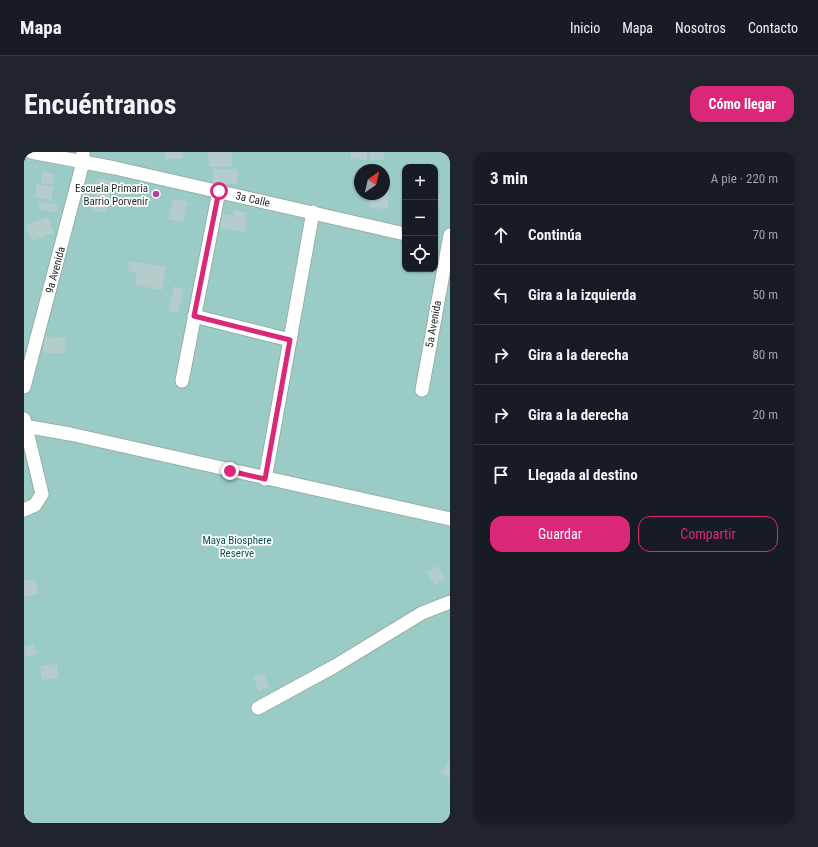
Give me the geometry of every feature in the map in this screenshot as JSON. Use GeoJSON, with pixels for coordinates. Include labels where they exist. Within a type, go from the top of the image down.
{"type":"FeatureCollection","features":[{"type":"Feature","properties":{"kind":"street","name":"3a Calle"},"geometry":{"type":"LineString","coordinates":[[30,152],[83,157],[219,191],[402,233]]}},
{"type":"Feature","properties":{"kind":"street","name":"9a Avenida"},"geometry":{"type":"LineString","coordinates":[[24,387],[83,157]]}},
{"type":"Feature","properties":{"kind":"street"},"geometry":{"type":"LineString","coordinates":[[182,381],[219,191]]}},
{"type":"Feature","properties":{"kind":"street"},"geometry":{"type":"LineString","coordinates":[[265,479],[313,212]]}},
{"type":"Feature","properties":{"kind":"street","name":"5a Avenida"},"geometry":{"type":"LineString","coordinates":[[422,390],[446,242]]}},
{"type":"Feature","properties":{"kind":"street"},"geometry":{"type":"LineString","coordinates":[[194,316],[290,340]]}},
{"type":"Feature","properties":{"kind":"street"},"geometry":{"type":"LineString","coordinates":[[24,419],[24,426],[42,494],[35,505],[24,510]]}},
{"type":"Feature","properties":{"kind":"street"},"geometry":{"type":"LineString","coordinates":[[24,426],[70,434],[265,479],[450,519]]}},
{"type":"Feature","properties":{"kind":"street"},"geometry":{"type":"LineString","coordinates":[[258,708],[335,666],[377,638],[422,613],[450,602]]}},
{"type":"Feature","properties":{"kind":"green space","name":"Maya Biosphere Reserve"},"geometry":{"type":"Polygon","coordinates":[[[24,152],[450,152],[450,823],[24,823],[24,152]]]}},
{"type":"Feature","properties":{"kind":"building"},"geometry":{"type":"Polygon","coordinates":[[[165,152],[182,152],[183,158],[166,160],[165,152]]]}},
{"type":"Feature","properties":{"kind":"building"},"geometry":{"type":"Polygon","coordinates":[[[208,152],[232,152],[232,167],[209,167],[208,152]]]}},
{"type":"Feature","properties":{"kind":"building"},"geometry":{"type":"Polygon","coordinates":[[[351,152],[367,152],[367,160],[351,159],[351,152]]]}},
{"type":"Feature","properties":{"kind":"building"},"geometry":{"type":"Polygon","coordinates":[[[370,152],[384,152],[384,160],[370,160],[370,152]]]}},
{"type":"Feature","properties":{"kind":"building"},"geometry":{"type":"Polygon","coordinates":[[[213,169],[237,169],[237,184],[213,184],[213,169]]]}},
{"type":"Feature","properties":{"kind":"building"},"geometry":{"type":"Polygon","coordinates":[[[42,172],[55,174],[53,184],[41,183],[42,172]]]}},
{"type":"Feature","properties":{"kind":"building"},"geometry":{"type":"Polygon","coordinates":[[[97,178],[112,181],[106,213],[92,210],[97,178]]]}},
{"type":"Feature","properties":{"kind":"building"},"geometry":{"type":"Polygon","coordinates":[[[37,184],[53,186],[52,200],[35,198],[37,184]]]}},
{"type":"Feature","properties":{"kind":"building"},"geometry":{"type":"Polygon","coordinates":[[[438,194],[441,194],[438,207],[438,194]]]}},
{"type":"Feature","properties":{"kind":"building"},"geometry":{"type":"Polygon","coordinates":[[[173,199],[188,202],[183,222],[168,219],[173,199]]]}},
{"type":"Feature","properties":{"kind":"building"},"geometry":{"type":"Polygon","coordinates":[[[371,200],[388,200],[388,209],[370,208],[371,200]]]}},
{"type":"Feature","properties":{"kind":"building"},"geometry":{"type":"Polygon","coordinates":[[[40,201],[58,205],[56,213],[38,209],[40,201]]]}},
{"type":"Feature","properties":{"kind":"building"},"geometry":{"type":"Polygon","coordinates":[[[234,210],[247,213],[244,232],[220,228],[222,214],[233,216],[234,210]]]}},
{"type":"Feature","properties":{"kind":"building"},"geometry":{"type":"Polygon","coordinates":[[[48,217],[54,233],[32,241],[26,225],[48,217]]]}},
{"type":"Feature","properties":{"kind":"building"},"geometry":{"type":"Polygon","coordinates":[[[129,261],[166,267],[162,290],[135,285],[137,272],[128,271],[129,261]]]}},
{"type":"Feature","properties":{"kind":"building"},"geometry":{"type":"Polygon","coordinates":[[[174,286],[184,289],[178,313],[168,311],[174,286]]]}},
{"type":"Feature","properties":{"kind":"building"},"geometry":{"type":"Polygon","coordinates":[[[45,336],[66,338],[64,354],[43,352],[45,336]]]}},
{"type":"Feature","properties":{"kind":"building"},"geometry":{"type":"Polygon","coordinates":[[[438,566],[446,579],[435,585],[427,572],[438,566]]]}},
{"type":"Feature","properties":{"kind":"building"},"geometry":{"type":"Polygon","coordinates":[[[35,579],[38,594],[24,597],[24,581],[35,579]]]}},
{"type":"Feature","properties":{"kind":"building"},"geometry":{"type":"Polygon","coordinates":[[[34,644],[37,654],[26,657],[24,647],[34,644]]]}},
{"type":"Feature","properties":{"kind":"building"},"geometry":{"type":"Polygon","coordinates":[[[57,664],[59,678],[42,680],[40,666],[57,664]]]}},
{"type":"Feature","properties":{"kind":"building"},"geometry":{"type":"Polygon","coordinates":[[[263,673],[269,687],[259,691],[253,677],[263,673]]]}},
{"type":"Feature","properties":{"kind":"building"},"geometry":{"type":"Polygon","coordinates":[[[448,761],[450,762],[450,777],[442,774],[448,761]]]}},
{"type":"Feature","properties":{"kind":"place","name":"Escuela Primaria Barrio Porvenir"},"geometry":{"type":"Point","coordinates":[156,194]}},
{"type":"Feature","properties":{"kind":"route"},"geometry":{"type":"LineString","coordinates":[[219,191],[194,316],[290,340],[265,479],[230,471]]}}]}
